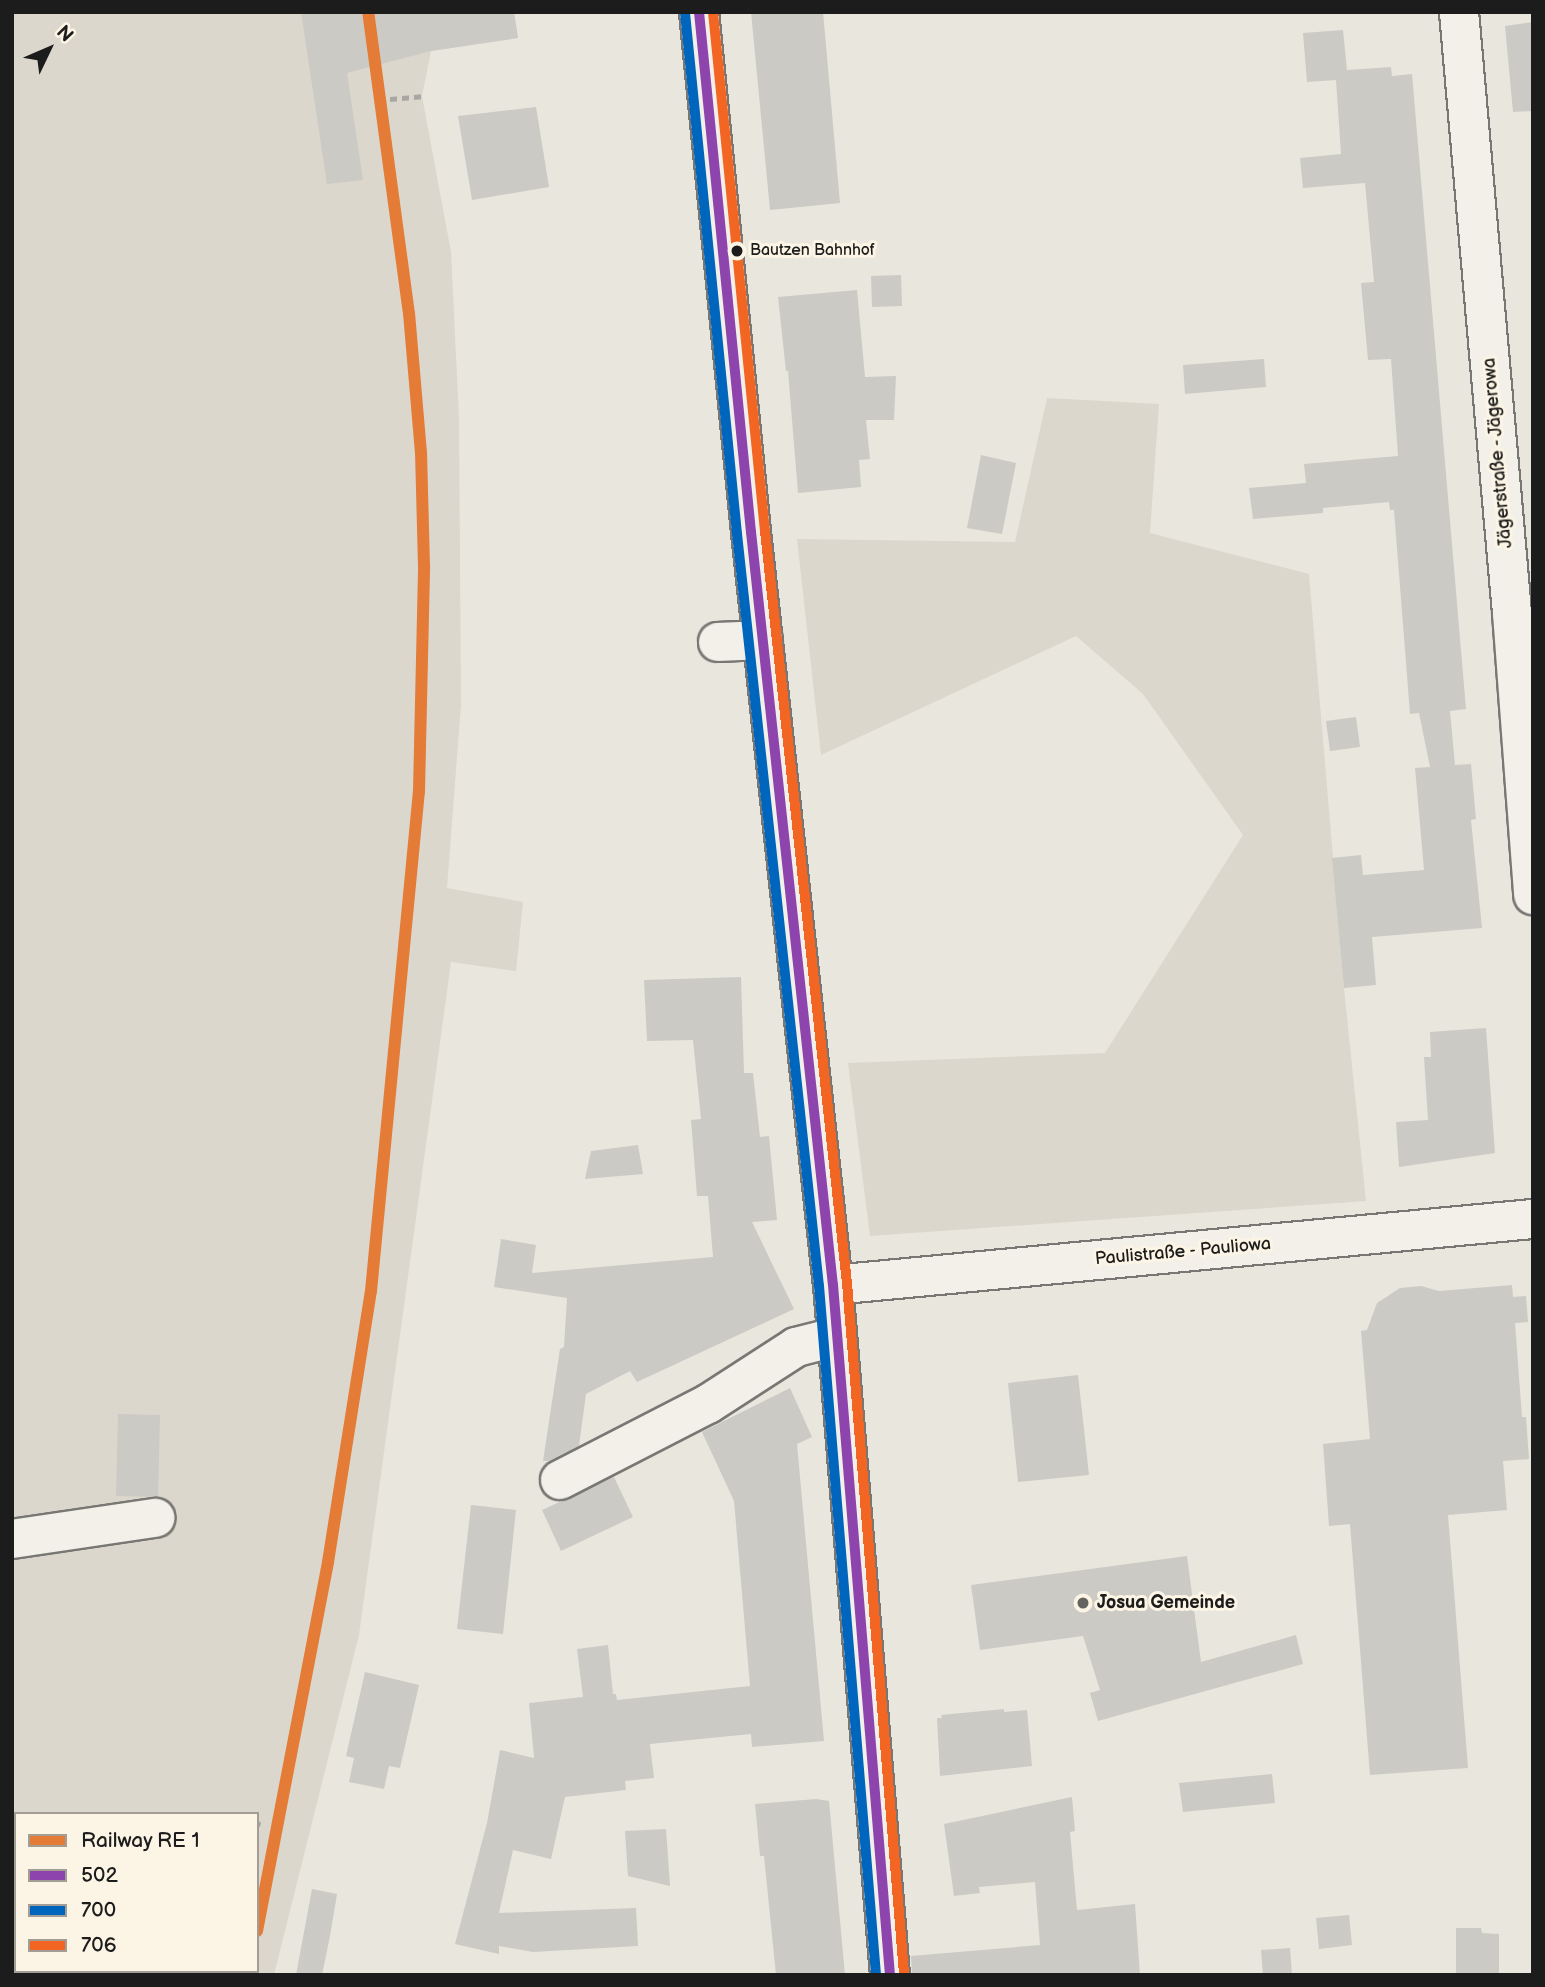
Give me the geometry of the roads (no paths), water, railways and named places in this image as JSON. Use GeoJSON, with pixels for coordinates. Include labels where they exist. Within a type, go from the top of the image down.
{"type":"FeatureCollection","features":[{"type":"Feature","properties":{"kind":"street"},"geometry":{"type":"LineString","coordinates":[[699,12],[833,1285],[835,1337],[890,1975]]}},
{"type":"Feature","properties":{"kind":"street","name":"Jägerstraße - Jägerowa"},"geometry":{"type":"LineString","coordinates":[[1459,12],[1512,613],[1533,895]]}},
{"type":"Feature","properties":{"kind":"street"},"geometry":{"type":"LineString","coordinates":[[718,642],[763,640]]}},
{"type":"Feature","properties":{"kind":"street","name":"Paulistraße - Pauliowa"},"geometry":{"type":"LineString","coordinates":[[833,1285],[1533,1219]]}},
{"type":"Feature","properties":{"kind":"street"},"geometry":{"type":"LineString","coordinates":[[560,1480],[708,1404],[796,1347],[835,1337]]}},
{"type":"Feature","properties":{"kind":"street"},"geometry":{"type":"LineString","coordinates":[[12,1539],[155,1518]]}},
{"type":"Feature","properties":{"kind":"place","name":"Bautzen Bahnhof"},"geometry":{"type":"Point","coordinates":[737,251]}},
{"type":"Feature","properties":{"kind":"place","name":"Josua Gemeinde"},"geometry":{"type":"Point","coordinates":[1083,1603]}}]}
